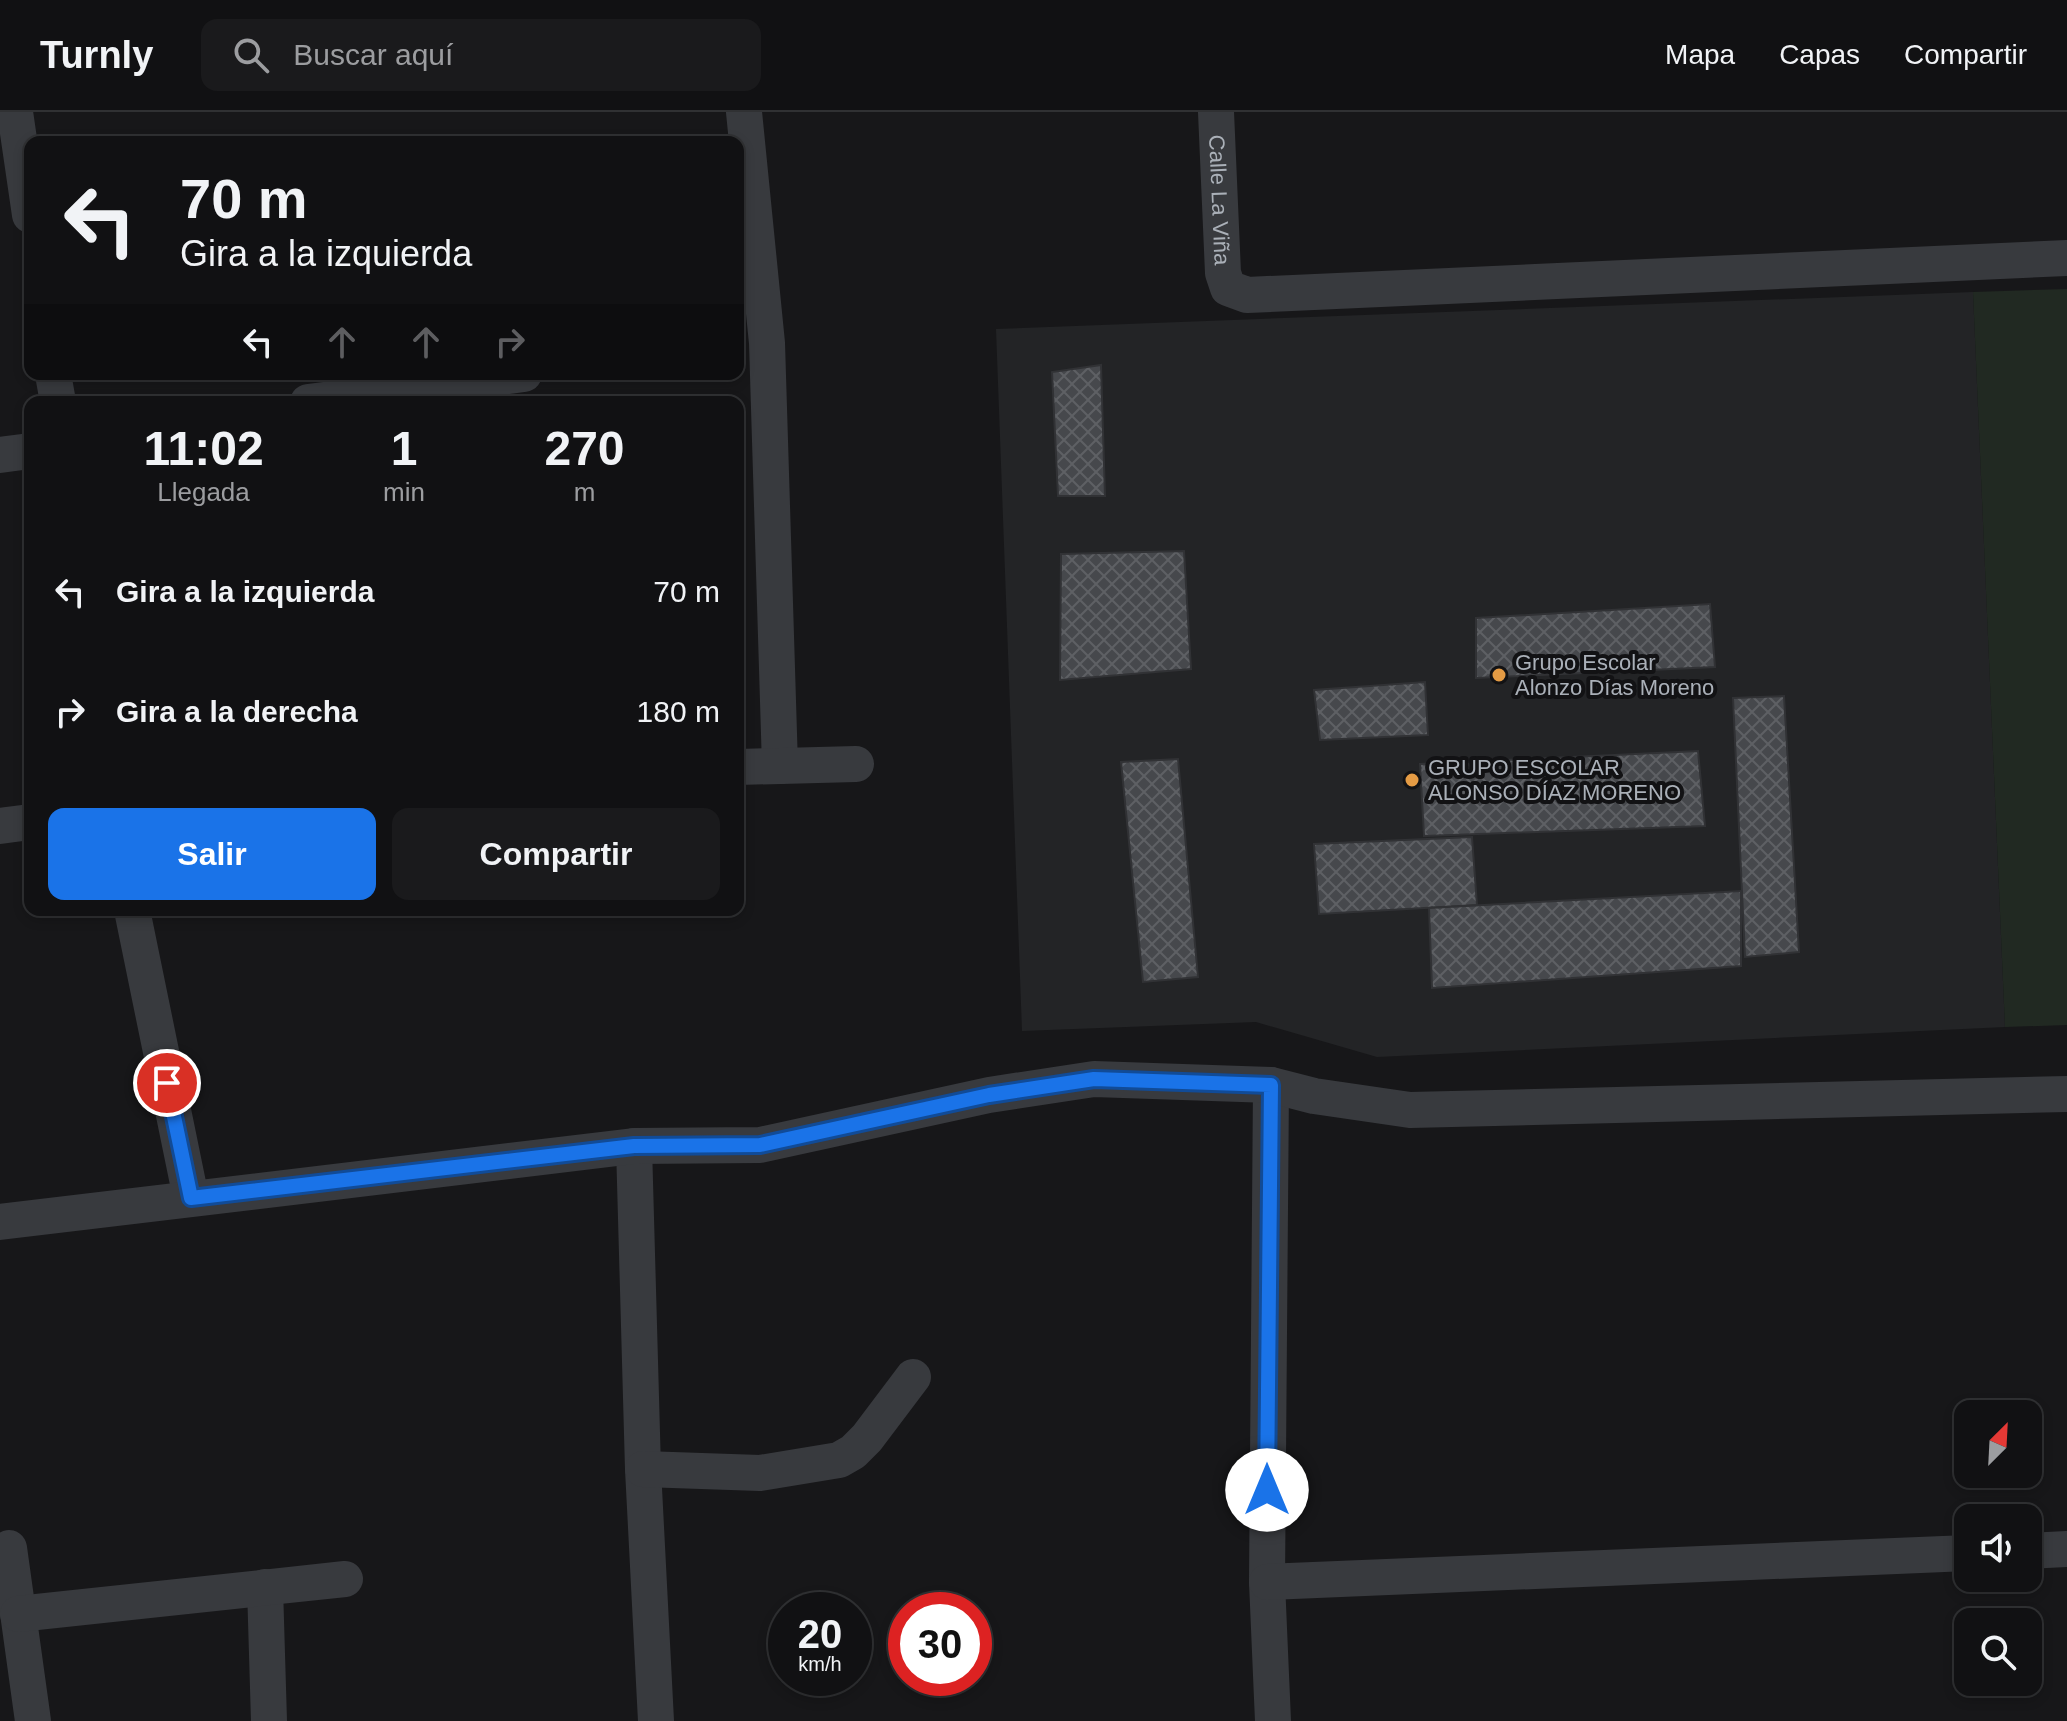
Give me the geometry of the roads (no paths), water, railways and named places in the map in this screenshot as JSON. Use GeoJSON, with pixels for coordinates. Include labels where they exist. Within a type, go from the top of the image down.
{"type":"FeatureCollection","features":[{"type":"Feature","properties":{"kind":"street"},"geometry":{"type":"LineString","coordinates":[[15,112],[24,174]]}},
{"type":"Feature","properties":{"kind":"street"},"geometry":{"type":"LineString","coordinates":[[744,112],[752,344],[780,766]]}},
{"type":"Feature","properties":{"kind":"street","name":"Calle La Viña"},"geometry":{"type":"LineString","coordinates":[[1216,112],[1223,273],[1228,288],[1247,295],[2067,258]]}},
{"type":"Feature","properties":{"kind":"street"},"geometry":{"type":"LineString","coordinates":[[354,396],[478,380]]}},
{"type":"Feature","properties":{"kind":"street"},"geometry":{"type":"LineString","coordinates":[[0,455],[24,452]]}},
{"type":"Feature","properties":{"kind":"street"},"geometry":{"type":"LineString","coordinates":[[744,767],[856,764]]}},
{"type":"Feature","properties":{"kind":"street"},"geometry":{"type":"LineString","coordinates":[[0,826],[24,823]]}},
{"type":"Feature","properties":{"kind":"street"},"geometry":{"type":"LineString","coordinates":[[133,916],[191,1198]]}},
{"type":"Feature","properties":{"kind":"street"},"geometry":{"type":"LineString","coordinates":[[0,1222],[634,1146],[760,1145],[989,1095],[1094,1079],[1271,1085],[1314,1096],[1410,1110],[2067,1094]]}},
{"type":"Feature","properties":{"kind":"street"},"geometry":{"type":"LineString","coordinates":[[1271,1085],[1267,1582],[1273,1721]]}},
{"type":"Feature","properties":{"kind":"street"},"geometry":{"type":"LineString","coordinates":[[634,1146],[643,1469],[656,1721]]}},
{"type":"Feature","properties":{"kind":"street"},"geometry":{"type":"LineString","coordinates":[[643,1469],[760,1473],[839,1460],[867,1438],[913,1377]]}},
{"type":"Feature","properties":{"kind":"street"},"geometry":{"type":"LineString","coordinates":[[9,1548],[33,1721]]}},
{"type":"Feature","properties":{"kind":"street"},"geometry":{"type":"LineString","coordinates":[[2042,1550],[2067,1549]]}},
{"type":"Feature","properties":{"kind":"street"},"geometry":{"type":"LineString","coordinates":[[1267,1582],[1954,1554]]}},
{"type":"Feature","properties":{"kind":"street"},"geometry":{"type":"LineString","coordinates":[[18,1614],[345,1579]]}},
{"type":"Feature","properties":{"kind":"street"},"geometry":{"type":"LineString","coordinates":[[265,1587],[269,1721]]}},
{"type":"Feature","properties":{"kind":"place","name":"Grupo Escolar Alonzo Días Moreno"},"geometry":{"type":"Point","coordinates":[1499,675]}},
{"type":"Feature","properties":{"kind":"place","name":"GRUPO ESCOLAR ALONSO DÍAZ MORENO"},"geometry":{"type":"Point","coordinates":[1412,780]}}]}
